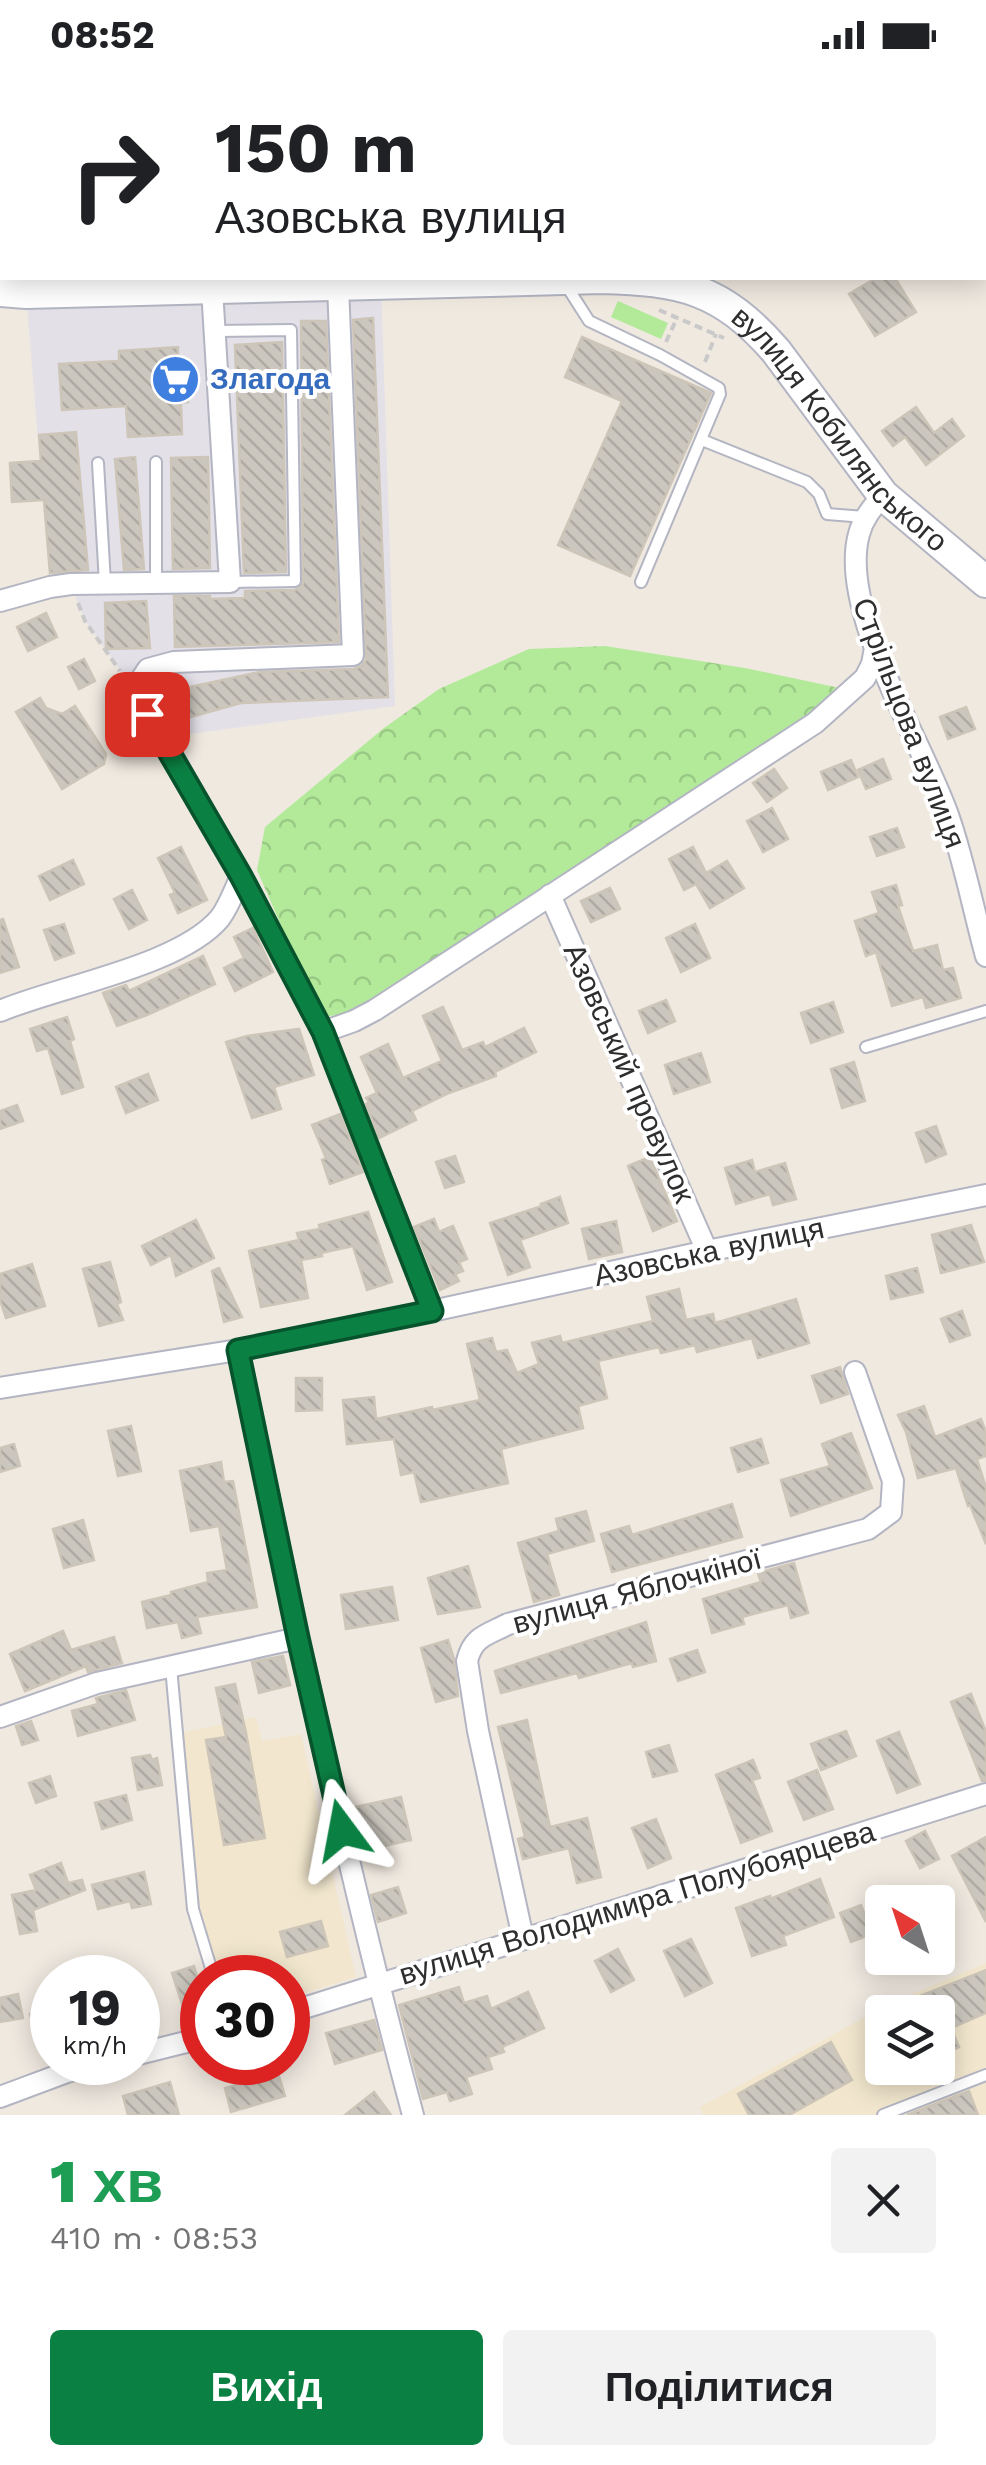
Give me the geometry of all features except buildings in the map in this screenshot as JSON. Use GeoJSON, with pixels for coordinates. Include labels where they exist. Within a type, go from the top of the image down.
{"type":"FeatureCollection","features":[{"type":"Feature","properties":{"kind":"main road","name":"вулиця Кобилянського"},"geometry":{"type":"LineString","coordinates":[[0,291],[338,282],[703,282],[722,321],[758,330],[776,351],[874,506],[986,582]]}},
{"type":"Feature","properties":{"kind":"street"},"geometry":{"type":"LineString","coordinates":[[338,282],[354,654],[174,662],[148,669],[134,690],[241,876],[323,1032],[432,1311]]}},
{"type":"Feature","properties":{"kind":"street"},"geometry":{"type":"LineString","coordinates":[[0,601],[71,584],[230,582],[212,288]]}},
{"type":"Feature","properties":{"kind":"street","name":"Стрільцова вулиця"},"geometry":{"type":"LineString","coordinates":[[874,506],[858,534],[855,563],[862,604],[875,648],[948,814],[986,956]]}},
{"type":"Feature","properties":{"kind":"street"},"geometry":{"type":"LineString","coordinates":[[323,1032],[375,1010],[815,722],[865,678],[875,648]]}},
{"type":"Feature","properties":{"kind":"street"},"geometry":{"type":"LineString","coordinates":[[0,1011],[132,968],[193,941],[221,917],[241,876]]}},
{"type":"Feature","properties":{"kind":"street","name":"Азовський провулок"},"geometry":{"type":"LineString","coordinates":[[550,895],[707,1251]]}},
{"type":"Feature","properties":{"kind":"street","name":"Азовська вулиця"},"geometry":{"type":"LineString","coordinates":[[0,1388],[238,1350],[986,1195]]}},
{"type":"Feature","properties":{"kind":"street"},"geometry":{"type":"LineString","coordinates":[[238,1350],[298,1638],[412,2115]]}},
{"type":"Feature","properties":{"kind":"street","name":"вулиця Яблочкіної"},"geometry":{"type":"LineString","coordinates":[[523,1938],[478,1731],[468,1661],[470,1650],[478,1639],[508,1624],[868,1529],[891,1512],[893,1481],[855,1372]]}},
{"type":"Feature","properties":{"kind":"street"},"geometry":{"type":"LineString","coordinates":[[0,1717],[97,1684],[298,1638]]}},
{"type":"Feature","properties":{"kind":"street","name":"вулиця Володимира Полубоярцева"},"geometry":{"type":"LineString","coordinates":[[310,2006],[986,1794]]}},
{"type":"Feature","properties":{"kind":"street"},"geometry":{"type":"LineString","coordinates":[[0,2096],[31,2085]]}},
{"type":"Feature","properties":{"kind":"lane"},"geometry":{"type":"LineString","coordinates":[[562,280],[589,321],[720,388],[641,582]]}},
{"type":"Feature","properties":{"kind":"lane"},"geometry":{"type":"LineString","coordinates":[[215,331],[291,330],[295,581],[230,582]]}},
{"type":"Feature","properties":{"kind":"lane"},"geometry":{"type":"LineString","coordinates":[[702,440],[807,482],[827,514],[874,506]]}},
{"type":"Feature","properties":{"kind":"lane"},"geometry":{"type":"LineString","coordinates":[[156,462],[156,583]]}},
{"type":"Feature","properties":{"kind":"lane"},"geometry":{"type":"LineString","coordinates":[[98,464],[105,584]]}},
{"type":"Feature","properties":{"kind":"lane"},"geometry":{"type":"LineString","coordinates":[[866,1048],[986,1011]]}},
{"type":"Feature","properties":{"kind":"lane"},"geometry":{"type":"LineString","coordinates":[[170,1666],[193,1909],[207,1955]]}},
{"type":"Feature","properties":{"kind":"lane"},"geometry":{"type":"LineString","coordinates":[[883,2115],[986,2075]]}},
{"type":"Feature","properties":{"kind":"path"},"geometry":{"type":"LineString","coordinates":[[645,305],[677,318],[722,321]]}},
{"type":"Feature","properties":{"kind":"path"},"geometry":{"type":"LineString","coordinates":[[660,355],[677,318]]}},
{"type":"Feature","properties":{"kind":"path"},"geometry":{"type":"LineString","coordinates":[[722,321],[734,343]]}},
{"type":"Feature","properties":{"kind":"path"},"geometry":{"type":"LineString","coordinates":[[699,376],[722,321]]}},
{"type":"Feature","properties":{"kind":"path"},"geometry":{"type":"LineString","coordinates":[[71,584],[85,621],[134,690]]}},
{"type":"Feature","properties":{"kind":"shaded area"},"geometry":{"type":"Polygon","coordinates":[[[381,285],[395,706],[160,738],[134,690],[85,621],[71,585],[50,587],[26,293],[381,285]]]}},
{"type":"Feature","properties":{"kind":"shaded area"},"geometry":{"type":"Polygon","coordinates":[[[256,1717],[262,1741],[301,1734],[356,1977],[310,1991],[310,1955],[213,1955],[199,1907],[181,1733],[256,1717]]]}},
{"type":"Feature","properties":{"kind":"shaded area"},"geometry":{"type":"Polygon","coordinates":[[[986,1963],[986,2115],[703,2115],[700,2107],[865,2017],[865,2085],[955,2085],[955,1995],[910,1995],[986,1963]]]}},
{"type":"Feature","properties":{"kind":"green space"},"geometry":{"type":"Polygon","coordinates":[[[618,301],[668,323],[661,339],[611,317],[618,301]]]}},
{"type":"Feature","properties":{"kind":"green space"},"geometry":{"type":"Polygon","coordinates":[[[605,646],[745,668],[849,690],[368,1003],[346,1014],[321,1017],[257,870],[265,827],[384,728],[439,689],[529,649],[605,646]]]}},
{"type":"Feature","properties":{"kind":"place","name":"Злагода"},"geometry":{"type":"Point","coordinates":[175,379]}},
{"type":"Feature","properties":{"kind":"route"},"geometry":{"type":"LineString","coordinates":[[147,714],[241,876],[323,1032],[432,1311],[238,1350],[342,1830]]}}]}
